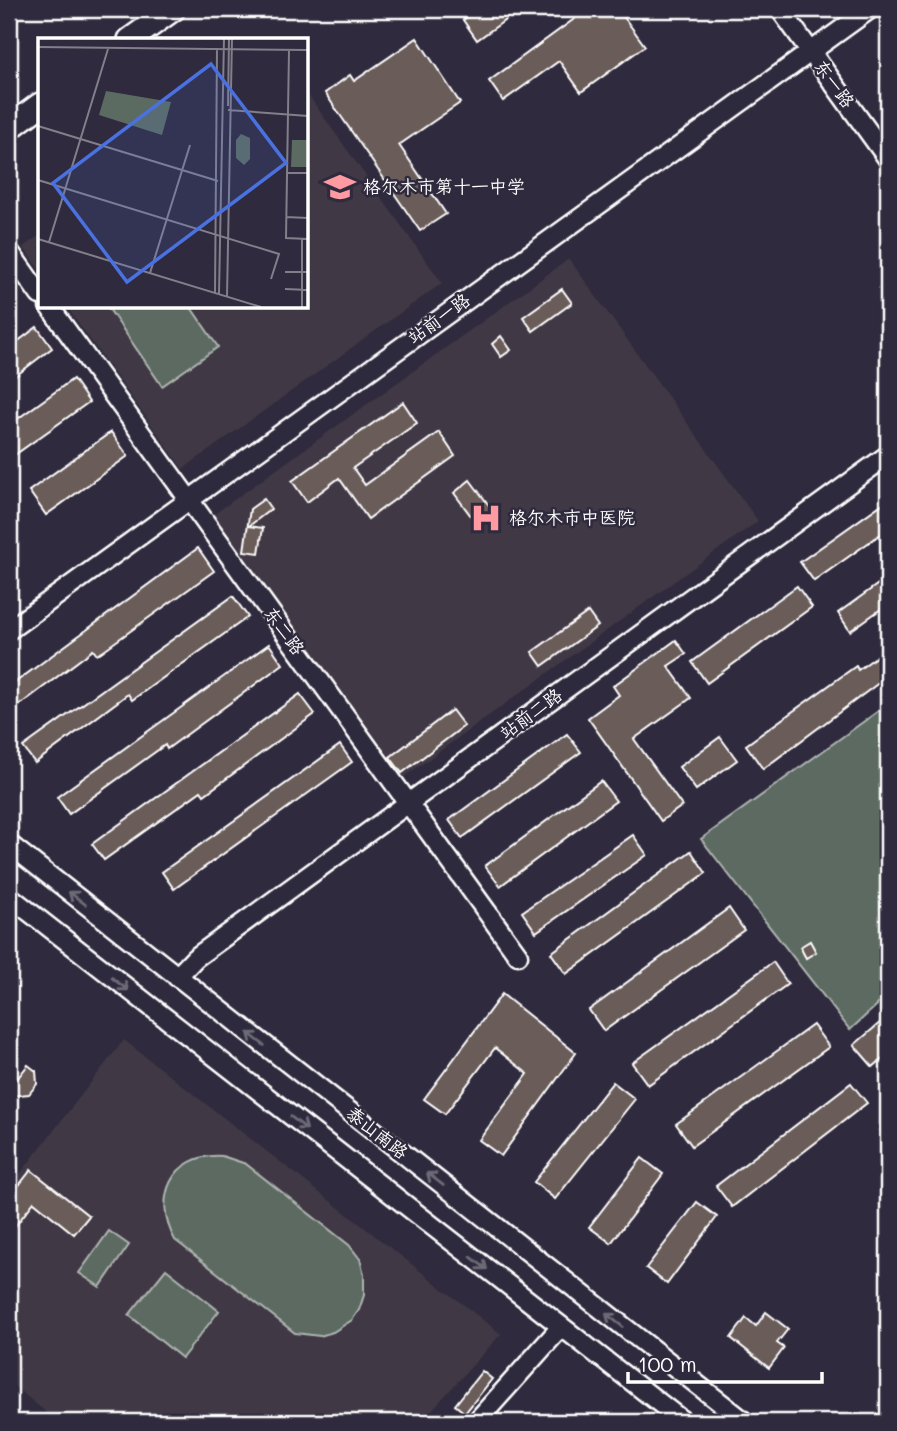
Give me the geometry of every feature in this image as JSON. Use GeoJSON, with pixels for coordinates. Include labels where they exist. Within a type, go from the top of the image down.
{"type":"FeatureCollection","features":[{"type":"Feature","properties":{"kind":"main road"},"geometry":{"type":"LineString","coordinates":[[133,38],[173,9]]}},
{"type":"Feature","properties":{"kind":"main road"},"geometry":{"type":"LineString","coordinates":[[9,128],[38,106]]}},
{"type":"Feature","properties":{"kind":"street","name":"东一路"},"geometry":{"type":"LineString","coordinates":[[780,9],[888,159]]}},
{"type":"Feature","properties":{"kind":"street","name":"站前一路"},"geometry":{"type":"LineString","coordinates":[[9,630],[870,9]]}},
{"type":"Feature","properties":{"kind":"street"},"geometry":{"type":"LineString","coordinates":[[9,251],[38,292]]}},
{"type":"Feature","properties":{"kind":"street","name":"东二路"},"geometry":{"type":"LineString","coordinates":[[50,308],[518,955]]}},
{"type":"Feature","properties":{"kind":"street","name":"站前二路"},"geometry":{"type":"LineString","coordinates":[[177,977],[195,958],[888,455]]}},
{"type":"Feature","properties":{"kind":"street","name":"泰山南路"},"geometry":{"type":"LineString","coordinates":[[9,845],[745,1422]]}},
{"type":"Feature","properties":{"kind":"street"},"geometry":{"type":"LineString","coordinates":[[9,896],[684,1422]]}},
{"type":"Feature","properties":{"kind":"street"},"geometry":{"type":"LineString","coordinates":[[476,1422],[561,1327]]}},
{"type":"Feature","properties":{"kind":"shaded area","name":"格尔木市第十一中学"},"geometry":{"type":"Polygon","coordinates":[[[308,95],[442,283],[183,469],[67,308],[308,308],[308,95]]]}},
{"type":"Feature","properties":{"kind":"shaded area"},"geometry":{"type":"Polygon","coordinates":[[[38,236],[38,268],[23,247],[38,236]]]}},
{"type":"Feature","properties":{"kind":"shaded area","name":"格尔木市中医院"},"geometry":{"type":"Polygon","coordinates":[[[569,259],[758,521],[404,777],[213,515],[569,259]]]}},
{"type":"Feature","properties":{"kind":"shaded area"},"geometry":{"type":"Polygon","coordinates":[[[124,1040],[501,1334],[421,1422],[58,1422],[9,1382],[9,1188],[124,1040]]]}},
{"type":"Feature","properties":{"kind":"green space"},"geometry":{"type":"Polygon","coordinates":[[[108,308],[191,308],[218,347],[162,386],[108,308]]]}},
{"type":"Feature","properties":{"kind":"green space"},"geometry":{"type":"Polygon","coordinates":[[[888,704],[888,995],[850,1030],[701,839],[888,704]]]}},
{"type":"Feature","properties":{"kind":"green space"},"geometry":{"type":"Polygon","coordinates":[[[222,1156],[246,1164],[349,1245],[360,1259],[364,1274],[364,1295],[352,1320],[333,1332],[320,1336],[295,1333],[175,1240],[165,1209],[171,1182],[179,1170],[190,1162],[204,1157],[222,1156]]]}},
{"type":"Feature","properties":{"kind":"green space"},"geometry":{"type":"Polygon","coordinates":[[[109,1231],[129,1245],[100,1287],[79,1273],[109,1231]]]}},
{"type":"Feature","properties":{"kind":"green space"},"geometry":{"type":"Polygon","coordinates":[[[166,1269],[219,1311],[182,1358],[129,1315],[166,1269]]]}},
{"type":"Feature","properties":{"kind":"building"},"geometry":{"type":"Polygon","coordinates":[[[478,9],[521,9],[477,40],[463,20],[478,9]]]}},
{"type":"Feature","properties":{"kind":"building"},"geometry":{"type":"Polygon","coordinates":[[[588,9],[618,9],[645,46],[581,92],[559,61],[503,101],[489,81],[588,9]]]}},
{"type":"Feature","properties":{"kind":"building"},"geometry":{"type":"Polygon","coordinates":[[[417,38],[460,103],[399,145],[446,214],[420,231],[325,93],[350,75],[354,81],[417,38]]]}},
{"type":"Feature","properties":{"kind":"building"},"geometry":{"type":"Polygon","coordinates":[[[562,289],[572,303],[533,331],[523,317],[562,289]]]}},
{"type":"Feature","properties":{"kind":"building"},"geometry":{"type":"Polygon","coordinates":[[[37,327],[52,348],[9,381],[9,348],[37,327]]]}},
{"type":"Feature","properties":{"kind":"building"},"geometry":{"type":"Polygon","coordinates":[[[501,336],[511,350],[501,357],[492,344],[501,336]]]}},
{"type":"Feature","properties":{"kind":"building"},"geometry":{"type":"Polygon","coordinates":[[[73,379],[89,402],[9,459],[9,425],[73,379]]]}},
{"type":"Feature","properties":{"kind":"building"},"geometry":{"type":"Polygon","coordinates":[[[403,402],[417,423],[353,468],[365,485],[439,432],[455,456],[368,519],[339,478],[307,502],[292,481],[403,402]]]}},
{"type":"Feature","properties":{"kind":"building"},"geometry":{"type":"Polygon","coordinates":[[[111,432],[128,456],[46,515],[29,491],[111,432]]]}},
{"type":"Feature","properties":{"kind":"building"},"geometry":{"type":"Polygon","coordinates":[[[470,480],[494,512],[477,524],[454,493],[470,480]]]}},
{"type":"Feature","properties":{"kind":"building"},"geometry":{"type":"Polygon","coordinates":[[[264,499],[271,509],[249,526],[263,528],[259,553],[244,551],[250,509],[264,499]]]}},
{"type":"Feature","properties":{"kind":"building"},"geometry":{"type":"Polygon","coordinates":[[[882,504],[888,512],[888,529],[814,581],[800,562],[882,504]]]}},
{"type":"Feature","properties":{"kind":"building"},"geometry":{"type":"Polygon","coordinates":[[[198,548],[214,571],[97,655],[93,650],[9,713],[9,687],[198,548]]]}},
{"type":"Feature","properties":{"kind":"building"},"geometry":{"type":"Polygon","coordinates":[[[888,577],[888,604],[850,631],[838,613],[888,577]]]}},
{"type":"Feature","properties":{"kind":"building"},"geometry":{"type":"Polygon","coordinates":[[[797,586],[812,607],[707,683],[692,662],[797,586]]]}},
{"type":"Feature","properties":{"kind":"building"},"geometry":{"type":"Polygon","coordinates":[[[233,596],[248,617],[132,700],[128,694],[35,763],[23,747],[233,596]]]}},
{"type":"Feature","properties":{"kind":"building"},"geometry":{"type":"Polygon","coordinates":[[[588,612],[598,626],[542,666],[532,652],[588,612]]]}},
{"type":"Feature","properties":{"kind":"building"},"geometry":{"type":"Polygon","coordinates":[[[676,640],[686,654],[668,666],[691,698],[634,739],[682,806],[661,821],[588,718],[619,695],[613,686],[676,640]]]}},
{"type":"Feature","properties":{"kind":"building"},"geometry":{"type":"Polygon","coordinates":[[[269,644],[283,664],[167,749],[165,745],[69,814],[57,797],[269,644]]]}},
{"type":"Feature","properties":{"kind":"building"},"geometry":{"type":"Polygon","coordinates":[[[888,648],[888,676],[763,769],[746,745],[856,666],[858,670],[888,648]]]}},
{"type":"Feature","properties":{"kind":"building"},"geometry":{"type":"Polygon","coordinates":[[[300,694],[315,714],[204,795],[201,791],[104,860],[92,844],[300,694]]]}},
{"type":"Feature","properties":{"kind":"building"},"geometry":{"type":"Polygon","coordinates":[[[452,710],[464,726],[402,773],[390,757],[452,710]]]}},
{"type":"Feature","properties":{"kind":"building"},"geometry":{"type":"Polygon","coordinates":[[[567,734],[581,752],[462,838],[449,820],[567,734]]]}},
{"type":"Feature","properties":{"kind":"building"},"geometry":{"type":"Polygon","coordinates":[[[720,737],[737,760],[696,790],[679,767],[720,737]]]}},
{"type":"Feature","properties":{"kind":"building"},"geometry":{"type":"Polygon","coordinates":[[[340,745],[352,762],[174,889],[162,872],[340,745]]]}},
{"type":"Feature","properties":{"kind":"building"},"geometry":{"type":"Polygon","coordinates":[[[601,781],[616,801],[500,886],[485,866],[601,781]]]}},
{"type":"Feature","properties":{"kind":"building"},"geometry":{"type":"Polygon","coordinates":[[[633,835],[647,855],[536,932],[522,912],[633,835]]]}},
{"type":"Feature","properties":{"kind":"building"},"geometry":{"type":"Polygon","coordinates":[[[691,851],[706,873],[566,974],[551,953],[691,851]]]}},
{"type":"Feature","properties":{"kind":"building"},"geometry":{"type":"Polygon","coordinates":[[[729,908],[744,930],[604,1031],[589,1010],[729,908]]]}},
{"type":"Feature","properties":{"kind":"building"},"geometry":{"type":"Polygon","coordinates":[[[810,941],[816,952],[806,958],[800,947],[810,941]]]}},
{"type":"Feature","properties":{"kind":"building"},"geometry":{"type":"Polygon","coordinates":[[[773,962],[788,984],[648,1085],[632,1063],[773,962]]]}},
{"type":"Feature","properties":{"kind":"building"},"geometry":{"type":"Polygon","coordinates":[[[502,994],[576,1053],[501,1156],[479,1140],[528,1074],[495,1048],[445,1114],[424,1099],[502,994]]]}},
{"type":"Feature","properties":{"kind":"building"},"geometry":{"type":"Polygon","coordinates":[[[888,1016],[888,1054],[873,1067],[854,1045],[888,1016]]]}},
{"type":"Feature","properties":{"kind":"building"},"geometry":{"type":"Polygon","coordinates":[[[813,1025],[829,1047],[692,1146],[676,1124],[813,1025]]]}},
{"type":"Feature","properties":{"kind":"building"},"geometry":{"type":"Polygon","coordinates":[[[28,1065],[36,1071],[37,1084],[29,1094],[9,1096],[9,1089],[28,1065]]]}},
{"type":"Feature","properties":{"kind":"building"},"geometry":{"type":"Polygon","coordinates":[[[613,1082],[635,1099],[555,1199],[534,1182],[613,1082]]]}},
{"type":"Feature","properties":{"kind":"building"},"geometry":{"type":"Polygon","coordinates":[[[851,1083],[867,1103],[732,1207],[716,1186],[851,1083]]]}},
{"type":"Feature","properties":{"kind":"building"},"geometry":{"type":"Polygon","coordinates":[[[642,1158],[663,1174],[611,1243],[589,1227],[642,1158]]]}},
{"type":"Feature","properties":{"kind":"building"},"geometry":{"type":"Polygon","coordinates":[[[31,1170],[89,1216],[74,1234],[34,1202],[9,1234],[9,1198],[31,1170]]]}},
{"type":"Feature","properties":{"kind":"building"},"geometry":{"type":"Polygon","coordinates":[[[697,1202],[717,1217],[667,1284],[646,1268],[697,1202]]]}},
{"type":"Feature","properties":{"kind":"building"},"geometry":{"type":"Polygon","coordinates":[[[766,1312],[788,1329],[777,1343],[784,1348],[769,1368],[731,1338],[746,1318],[756,1326],[766,1312]]]}},
{"type":"Feature","properties":{"kind":"building"},"geometry":{"type":"Polygon","coordinates":[[[482,1371],[492,1379],[465,1413],[455,1405],[482,1371]]]}},
{"type":"Feature","properties":{"kind":"place","name":"格尔木市第十一中学"},"geometry":{"type":"Point","coordinates":[340,187]}},
{"type":"Feature","properties":{"kind":"place","name":"格尔木市中医院"},"geometry":{"type":"Point","coordinates":[486,518]}}]}
